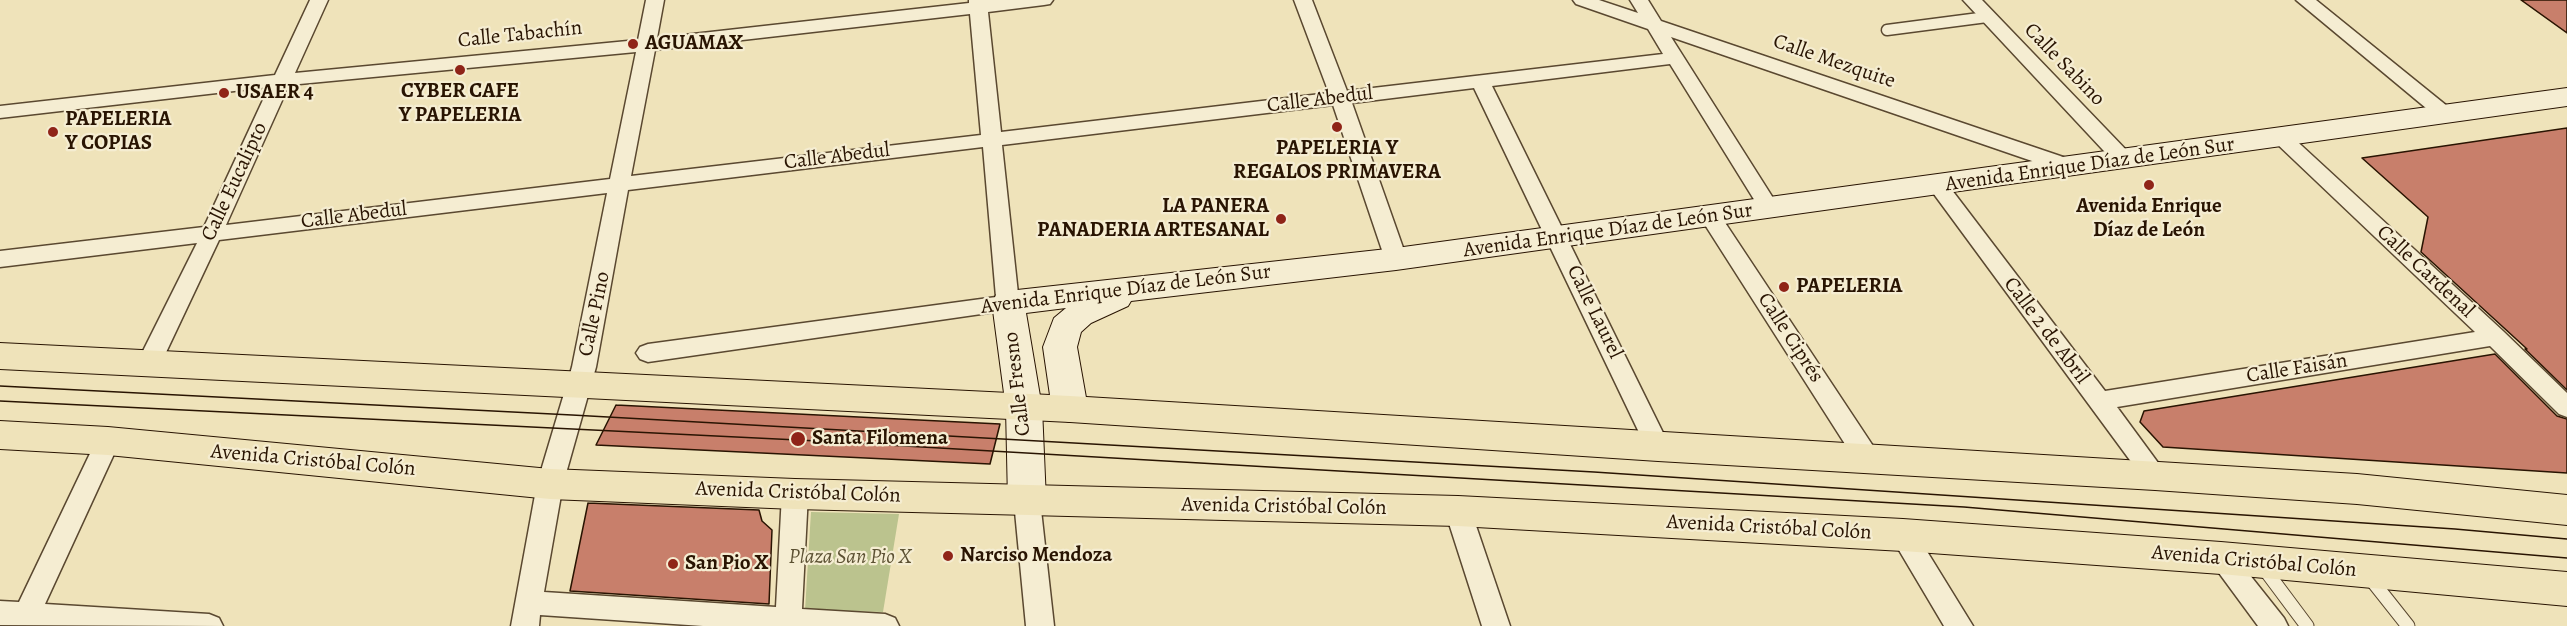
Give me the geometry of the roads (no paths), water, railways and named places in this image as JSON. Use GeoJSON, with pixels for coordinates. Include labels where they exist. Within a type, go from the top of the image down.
{"type":"FeatureCollection","features":[{"type":"Feature","properties":{"kind":"main road","name":"Avenida Enrique Díaz de León Sur"},"geometry":{"type":"LineString","coordinates":[[1008,303],[1396,259],[2567,98]]}},
{"type":"Feature","properties":{"kind":"main road"},"geometry":{"type":"LineString","coordinates":[[1070,409],[1060,346],[1066,327],[1079,315],[1094,306],[1140,288]]}},
{"type":"Feature","properties":{"kind":"main road","name":"Calle Fresno"},"geometry":{"type":"LineString","coordinates":[[1008,303],[1024,408],[1027,501]]}},
{"type":"Feature","properties":{"kind":"main road"},"geometry":{"type":"LineString","coordinates":[[0,356],[1070,409],[2356,489],[2567,510]]}},
{"type":"Feature","properties":{"kind":"main road","name":"Avenida Cristóbal Colón"},"geometry":{"type":"LineString","coordinates":[[0,435],[108,441],[550,484],[795,494],[1458,512],[1903,535],[2259,561],[2567,589]]}},
{"type":"Feature","properties":{"kind":"street","name":"Calle Eucalipto"},"geometry":{"type":"LineString","coordinates":[[149,363],[320,0]]}},
{"type":"Feature","properties":{"kind":"street","name":"Calle Pino"},"geometry":{"type":"LineString","coordinates":[[527,615],[550,484],[579,385],[656,0]]}},
{"type":"Feature","properties":{"kind":"street","name":"Calle Tabachín"},"geometry":{"type":"LineString","coordinates":[[0,112],[283,80],[647,45],[979,4],[1044,0]]}},
{"type":"Feature","properties":{"kind":"street"},"geometry":{"type":"LineString","coordinates":[[1303,0],[1340,97],[1396,259]]}},
{"type":"Feature","properties":{"kind":"street","name":"Calle Mezquite"},"geometry":{"type":"LineString","coordinates":[[1582,0],[2071,167]]}},
{"type":"Feature","properties":{"kind":"street"},"geometry":{"type":"LineString","coordinates":[[1639,0],[1770,209]]}},
{"type":"Feature","properties":{"kind":"street","name":"Calle Sabino"},"geometry":{"type":"LineString","coordinates":[[1971,0],[2124,160]]}},
{"type":"Feature","properties":{"kind":"street"},"geometry":{"type":"LineString","coordinates":[[2305,0],[2445,114]]}},
{"type":"Feature","properties":{"kind":"street","name":"Calle Fresno"},"geometry":{"type":"LineString","coordinates":[[979,4],[1008,303]]}},
{"type":"Feature","properties":{"kind":"street","name":"Calle Abedul"},"geometry":{"type":"LineString","coordinates":[[0,259],[992,138],[1674,58]]}},
{"type":"Feature","properties":{"kind":"street","name":"Calle Laurel"},"geometry":{"type":"LineString","coordinates":[[1480,81],[1558,237],[1658,447]]}},
{"type":"Feature","properties":{"kind":"street","name":"Calle Cardenal"},"geometry":{"type":"LineString","coordinates":[[2282,138],[2495,337],[2567,408]]}},
{"type":"Feature","properties":{"kind":"street","name":"Calle 2 de Abril"},"geometry":{"type":"LineString","coordinates":[[1938,186],[2155,476]]}},
{"type":"Feature","properties":{"kind":"street","name":"Calle Ciprés"},"geometry":{"type":"LineString","coordinates":[[1712,217],[1868,459]]}},
{"type":"Feature","properties":{"kind":"street","name":"Avenida Enrique Díaz de León Sur"},"geometry":{"type":"LineString","coordinates":[[648,353],[1008,303]]}},
{"type":"Feature","properties":{"kind":"street","name":"Calle Faisán"},"geometry":{"type":"LineString","coordinates":[[2099,401],[2495,337]]}},
{"type":"Feature","properties":{"kind":"street"},"geometry":{"type":"LineString","coordinates":[[108,441],[16,618],[209,626]]}},
{"type":"Feature","properties":{"kind":"street"},"geometry":{"type":"LineString","coordinates":[[788,623],[795,494]]}},
{"type":"Feature","properties":{"kind":"street","name":"Calle Fresno"},"geometry":{"type":"LineString","coordinates":[[1027,501],[1040,626]]}},
{"type":"Feature","properties":{"kind":"street"},"geometry":{"type":"LineString","coordinates":[[1458,512],[1496,626]]}},
{"type":"Feature","properties":{"kind":"street"},"geometry":{"type":"LineString","coordinates":[[1903,535],[1959,626]]}},
{"type":"Feature","properties":{"kind":"street"},"geometry":{"type":"LineString","coordinates":[[2221,558],[2274,626]]}},
{"type":"Feature","properties":{"kind":"street"},"geometry":{"type":"LineString","coordinates":[[527,615],[885,626]]}},
{"type":"Feature","properties":{"kind":"lane"},"geometry":{"type":"LineString","coordinates":[[1887,30],[1988,17]]}},
{"type":"Feature","properties":{"kind":"lane"},"geometry":{"type":"LineString","coordinates":[[2259,561],[2307,626]]}},
{"type":"Feature","properties":{"kind":"lane"},"geometry":{"type":"LineString","coordinates":[[2364,570],[2408,626]]}},
{"type":"Feature","properties":{"kind":"tram line"},"geometry":{"type":"LineString","coordinates":[[0,386],[572,415],[1594,472],[2455,529],[2567,539]]}},
{"type":"Feature","properties":{"kind":"tram line"},"geometry":{"type":"LineString","coordinates":[[0,401],[818,441],[1964,507],[2567,558]]}},
{"type":"Feature","properties":{"kind":"place","name":"AGUAMAX"},"geometry":{"type":"Point","coordinates":[633,44]}},
{"type":"Feature","properties":{"kind":"place","name":"CYBER CAFE Y PAPELERIA"},"geometry":{"type":"Point","coordinates":[460,70]}},
{"type":"Feature","properties":{"kind":"place","name":"USAER 4"},"geometry":{"type":"Point","coordinates":[224,93]}},
{"type":"Feature","properties":{"kind":"place","name":"PAPELERIA Y REGALOS PRIMAVERA"},"geometry":{"type":"Point","coordinates":[1337,127]}},
{"type":"Feature","properties":{"kind":"place","name":"PAPELERIA Y COPIAS"},"geometry":{"type":"Point","coordinates":[53,132]}},
{"type":"Feature","properties":{"kind":"place","name":"Avenida Enrique Díaz de León"},"geometry":{"type":"Point","coordinates":[2149,185]}},
{"type":"Feature","properties":{"kind":"place","name":"LA PANERA PANADERIA ARTESANAL"},"geometry":{"type":"Point","coordinates":[1281,219]}},
{"type":"Feature","properties":{"kind":"place","name":"PAPELERIA"},"geometry":{"type":"Point","coordinates":[1784,287]}},
{"type":"Feature","properties":{"kind":"place","name":"Santa Filomena"},"geometry":{"type":"Point","coordinates":[798,439]}},
{"type":"Feature","properties":{"kind":"place","name":"Narciso Mendoza"},"geometry":{"type":"Point","coordinates":[948,556]}},
{"type":"Feature","properties":{"kind":"place","name":"San Pio X"},"geometry":{"type":"Point","coordinates":[673,564]}},
{"type":"Feature","properties":{"kind":"park label","name":"Plaza San Pio X"},"geometry":{"type":"Point","coordinates":[850,558]}}]}
